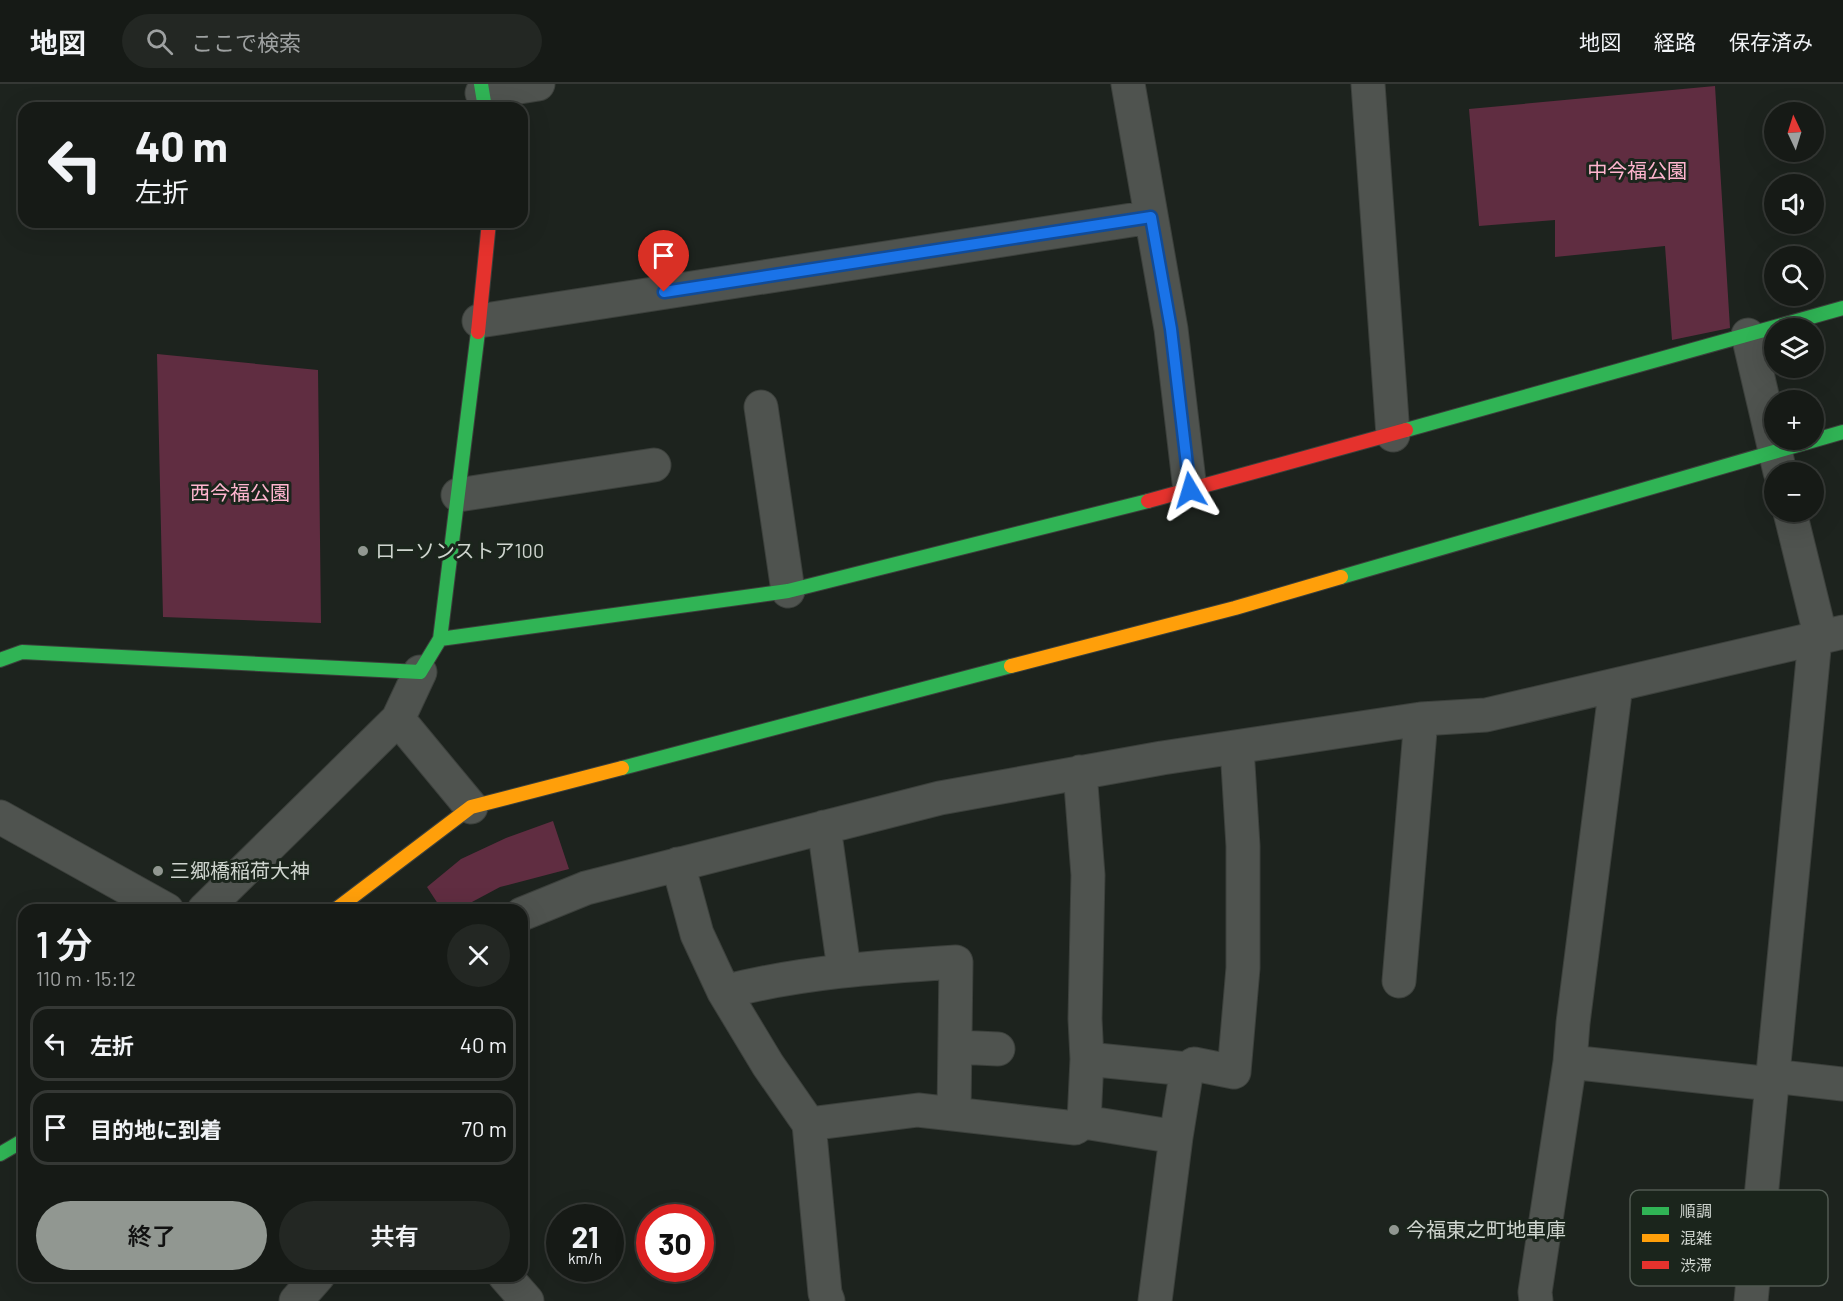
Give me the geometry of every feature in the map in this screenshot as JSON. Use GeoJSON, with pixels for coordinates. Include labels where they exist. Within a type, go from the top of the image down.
{"type":"FeatureCollection","features":[{"type":"Feature","properties":{"kind":"street"},"geometry":{"type":"LineString","coordinates":[[483,95],[538,84]]}},
{"type":"Feature","properties":{"kind":"street"},"geometry":{"type":"LineString","coordinates":[[1128,84],[1171,329],[1190,490]]}},
{"type":"Feature","properties":{"kind":"street"},"geometry":{"type":"LineString","coordinates":[[1368,84],[1393,435]]}},
{"type":"Feature","properties":{"kind":"street"},"geometry":{"type":"LineString","coordinates":[[479,321],[1151,217]]}},
{"type":"Feature","properties":{"kind":"street"},"geometry":{"type":"LineString","coordinates":[[210,904],[398,719],[420,672],[440,639],[488,228]]}},
{"type":"Feature","properties":{"kind":"street"},"geometry":{"type":"LineString","coordinates":[[440,639],[788,591],[1190,490],[1843,308]]}},
{"type":"Feature","properties":{"kind":"street"},"geometry":{"type":"LineString","coordinates":[[1748,335],[1777,462],[1843,432]]}},
{"type":"Feature","properties":{"kind":"street"},"geometry":{"type":"LineString","coordinates":[[761,407],[788,591]]}},
{"type":"Feature","properties":{"kind":"street"},"geometry":{"type":"LineString","coordinates":[[458,495],[654,465]]}},
{"type":"Feature","properties":{"kind":"street"},"geometry":{"type":"LineString","coordinates":[[343,904],[471,807],[1235,608],[1764,466]]}},
{"type":"Feature","properties":{"kind":"street"},"geometry":{"type":"LineString","coordinates":[[1762,1190],[1826,636],[1793,522]]}},
{"type":"Feature","properties":{"kind":"street"},"geometry":{"type":"LineString","coordinates":[[528,912],[586,888],[940,798],[1080,772],[1421,719],[1486,715],[1826,636]]}},
{"type":"Feature","properties":{"kind":"street"},"geometry":{"type":"LineString","coordinates":[[0,660],[22,652],[420,672]]}},
{"type":"Feature","properties":{"kind":"street"},"geometry":{"type":"LineString","coordinates":[[1536,1301],[1535,1292],[1570,1062],[1616,685]]}},
{"type":"Feature","properties":{"kind":"street"},"geometry":{"type":"LineString","coordinates":[[398,719],[471,807]]}},
{"type":"Feature","properties":{"kind":"street"},"geometry":{"type":"LineString","coordinates":[[1398,981],[1421,719]]}},
{"type":"Feature","properties":{"kind":"street"},"geometry":{"type":"LineString","coordinates":[[1088,1059],[1187,1069],[1194,1064],[1234,1072],[1243,957],[1243,846],[1238,748]]}},
{"type":"Feature","properties":{"kind":"street"},"geometry":{"type":"LineString","coordinates":[[1080,772],[1088,875],[1085,1019],[1088,1059],[1084,1122]]}},
{"type":"Feature","properties":{"kind":"street"},"geometry":{"type":"LineString","coordinates":[[0,817],[156,904]]}},
{"type":"Feature","properties":{"kind":"street"},"geometry":{"type":"LineString","coordinates":[[824,827],[844,969]]}},
{"type":"Feature","properties":{"kind":"street"},"geometry":{"type":"LineString","coordinates":[[678,864],[697,934],[724,992],[768,1065],[809,1124],[819,1238],[825,1293],[828,1301]]}},
{"type":"Feature","properties":{"kind":"street"},"geometry":{"type":"LineString","coordinates":[[724,992],[767,981],[844,969],[956,962],[954,1113]]}},
{"type":"Feature","properties":{"kind":"street"},"geometry":{"type":"LineString","coordinates":[[956,1047],[998,1049]]}},
{"type":"Feature","properties":{"kind":"street"},"geometry":{"type":"LineString","coordinates":[[1570,1062],[1843,1084]]}},
{"type":"Feature","properties":{"kind":"street"},"geometry":{"type":"LineString","coordinates":[[1155,1301],[1187,1069]]}},
{"type":"Feature","properties":{"kind":"street"},"geometry":{"type":"LineString","coordinates":[[809,1124],[918,1110],[1075,1128],[1084,1122],[1176,1137]]}},
{"type":"Feature","properties":{"kind":"street"},"geometry":{"type":"LineString","coordinates":[[0,1154],[18,1144]]}},
{"type":"Feature","properties":{"kind":"street"},"geometry":{"type":"LineString","coordinates":[[296,1301],[313,1282]]}},
{"type":"Feature","properties":{"kind":"street"},"geometry":{"type":"LineString","coordinates":[[510,1282],[527,1301]]}},
{"type":"Feature","properties":{"kind":"street"},"geometry":{"type":"LineString","coordinates":[[1751,1301],[1752,1286]]}},
{"type":"Feature","properties":{"kind":"green space","name":"中今福公園"},"geometry":{"type":"Polygon","coordinates":[[[1715,86],[1730,328],[1672,340],[1665,246],[1555,257],[1555,220],[1479,226],[1469,109],[1715,86]]]}},
{"type":"Feature","properties":{"kind":"green space","name":"西今福公園"},"geometry":{"type":"Polygon","coordinates":[[[157,354],[318,370],[321,623],[163,617],[157,354]]]}},
{"type":"Feature","properties":{"kind":"green space"},"geometry":{"type":"Polygon","coordinates":[[[553,821],[569,869],[500,887],[468,904],[438,904],[427,887],[461,859],[506,838],[553,821]]]}},
{"type":"Feature","properties":{"kind":"traffic: fast"},"geometry":{"type":"LineString","coordinates":[[481,84],[484,102]]}},
{"type":"Feature","properties":{"kind":"traffic: fast"},"geometry":{"type":"LineString","coordinates":[[1406,430],[1843,308]]}},
{"type":"Feature","properties":{"kind":"traffic: fast"},"geometry":{"type":"LineString","coordinates":[[0,660],[22,652],[420,672],[440,639],[478,332]]}},
{"type":"Feature","properties":{"kind":"traffic: fast"},"geometry":{"type":"LineString","coordinates":[[1341,577],[1843,432]]}},
{"type":"Feature","properties":{"kind":"traffic: fast"},"geometry":{"type":"LineString","coordinates":[[440,639],[788,591],[1148,501]]}},
{"type":"Feature","properties":{"kind":"traffic: fast"},"geometry":{"type":"LineString","coordinates":[[622,768],[1011,666]]}},
{"type":"Feature","properties":{"kind":"traffic: fast"},"geometry":{"type":"LineString","coordinates":[[0,1154],[18,1144]]}},
{"type":"Feature","properties":{"kind":"traffic: slow"},"geometry":{"type":"LineString","coordinates":[[1011,666],[1235,608],[1341,577]]}},
{"type":"Feature","properties":{"kind":"traffic: slow"},"geometry":{"type":"LineString","coordinates":[[343,904],[471,807],[622,768]]}},
{"type":"Feature","properties":{"kind":"traffic: jam"},"geometry":{"type":"LineString","coordinates":[[478,332],[488,228]]}},
{"type":"Feature","properties":{"kind":"traffic: jam"},"geometry":{"type":"LineString","coordinates":[[1148,501],[1406,430]]}},
{"type":"Feature","properties":{"kind":"place","name":"ローソンストア100"},"geometry":{"type":"Point","coordinates":[363,551]}},
{"type":"Feature","properties":{"kind":"place","name":"三郷橋稲荷大神"},"geometry":{"type":"Point","coordinates":[158,871]}},
{"type":"Feature","properties":{"kind":"place","name":"今福東之町地車庫"},"geometry":{"type":"Point","coordinates":[1394,1230]}},
{"type":"Feature","properties":{"kind":"route"},"geometry":{"type":"LineString","coordinates":[[664,292],[1151,217],[1171,329],[1190,490]]}}]}
